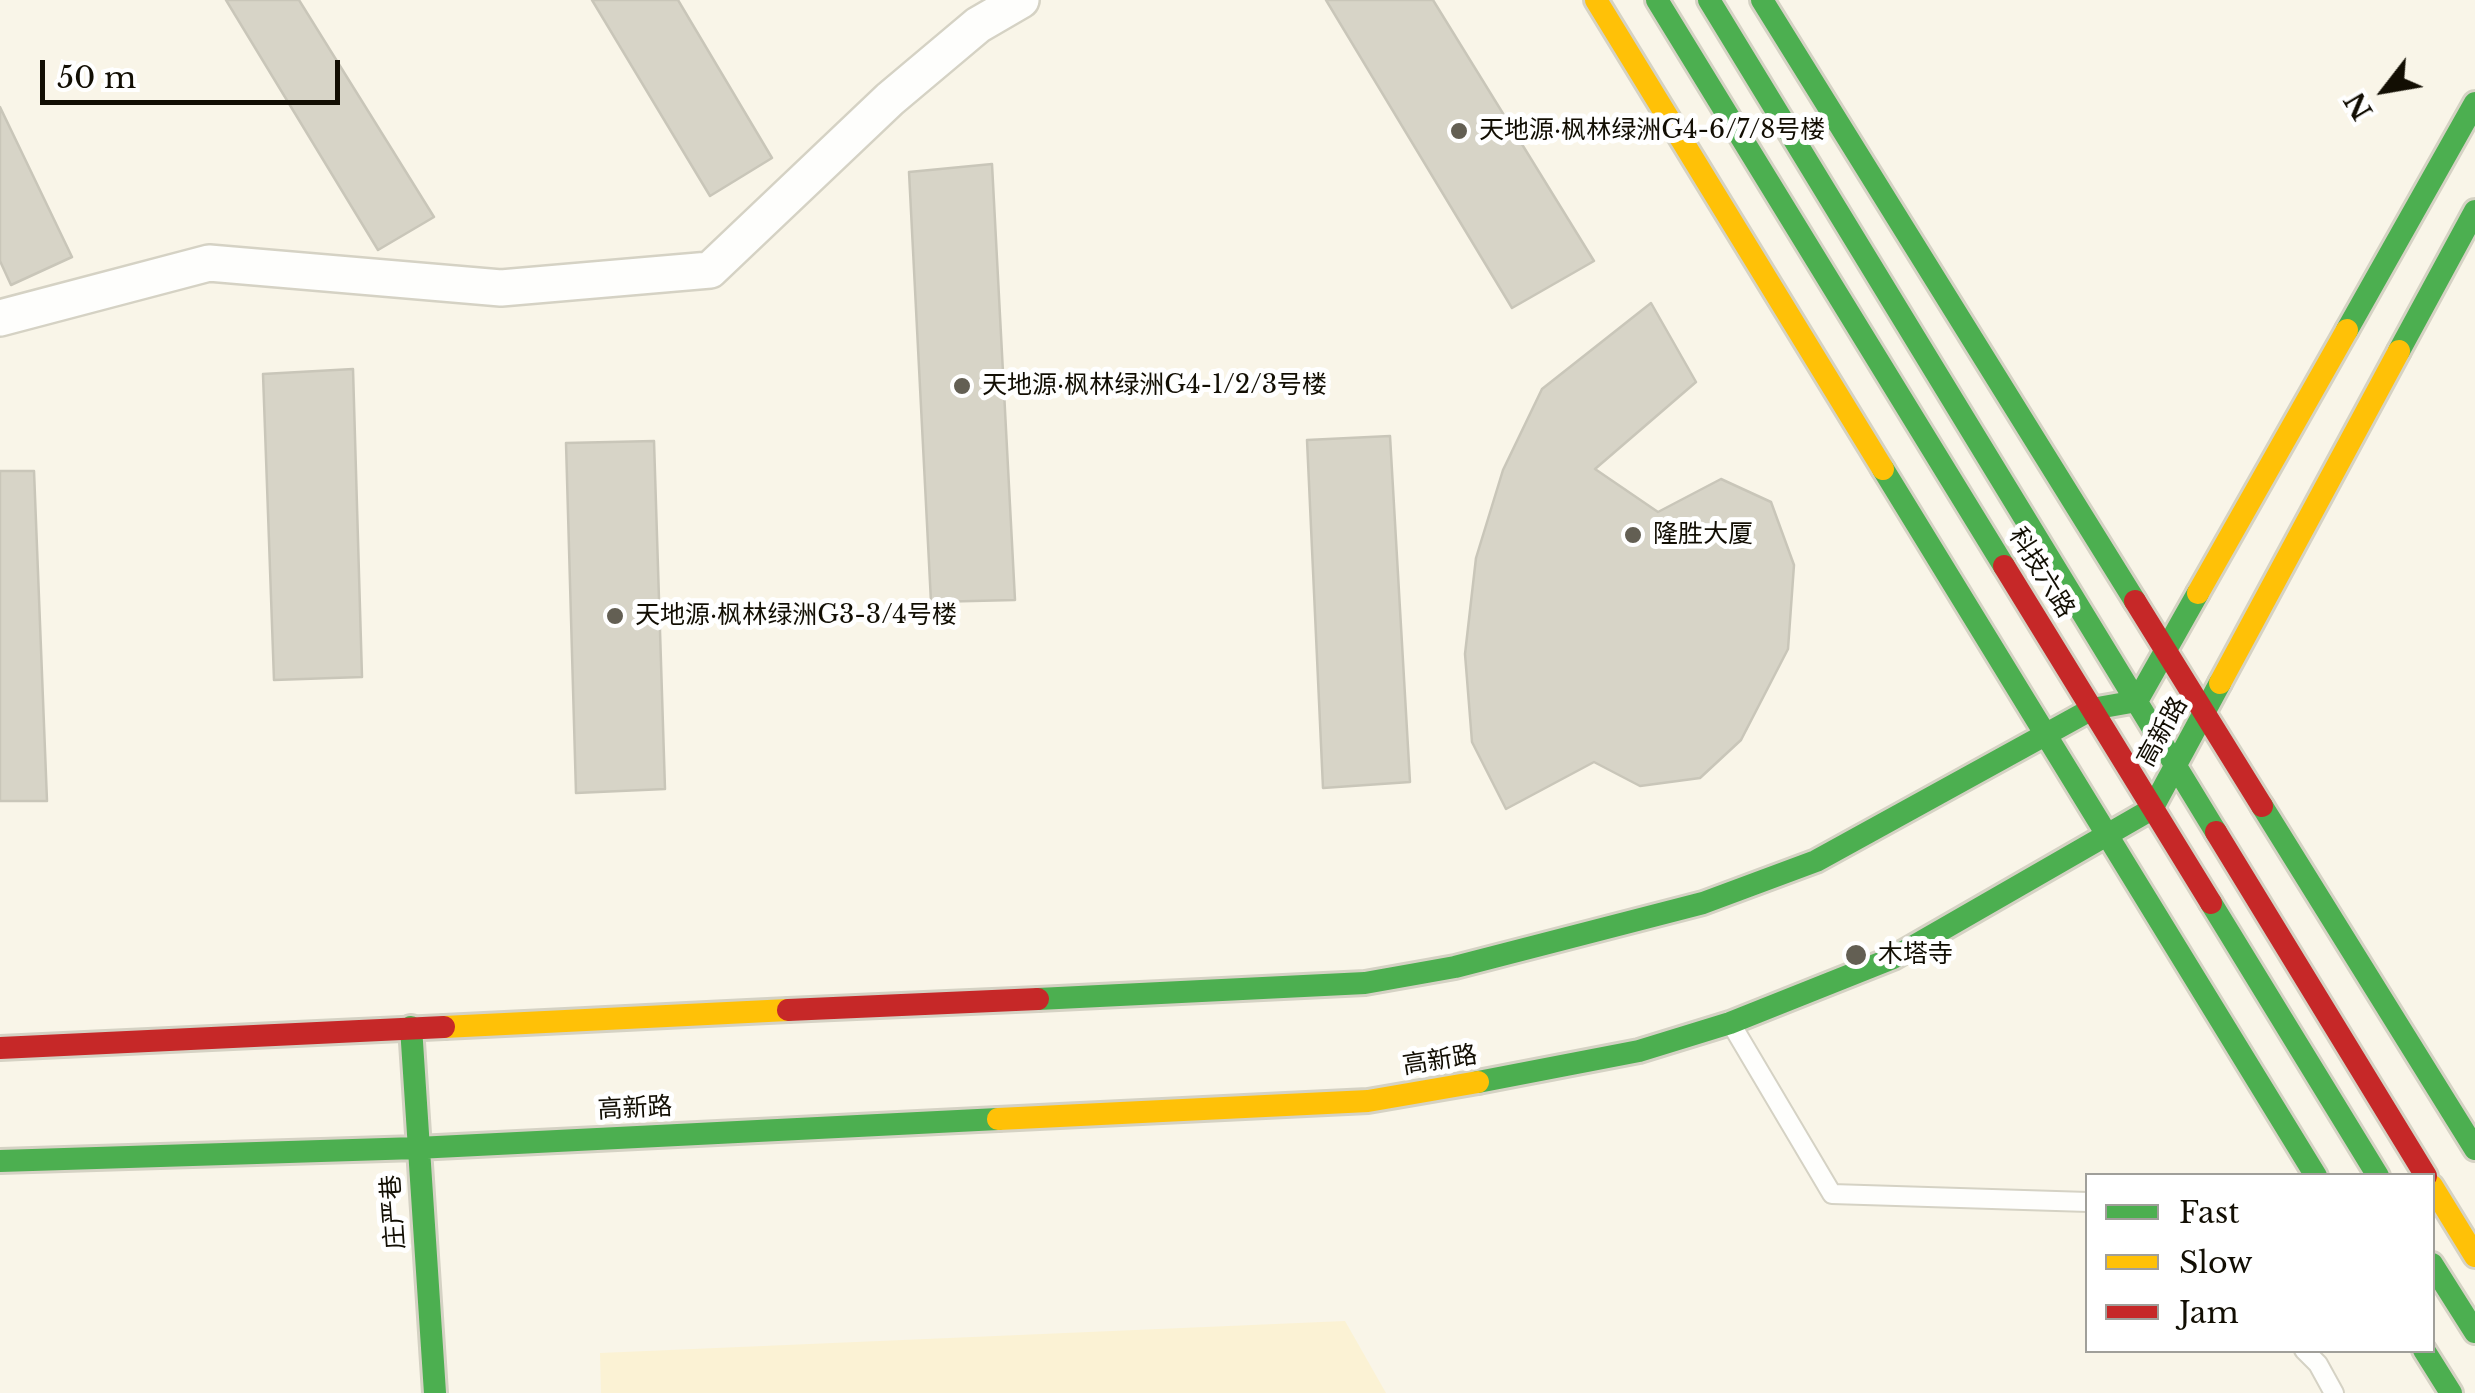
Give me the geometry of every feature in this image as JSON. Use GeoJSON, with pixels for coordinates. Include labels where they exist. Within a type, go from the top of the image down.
{"type":"FeatureCollection","features":[{"type":"Feature","properties":{"kind":"main road"},"geometry":{"type":"LineString","coordinates":[[1596,0],[2314,1173]]}},
{"type":"Feature","properties":{"kind":"main road","name":"科技六路"},"geometry":{"type":"LineString","coordinates":[[1657,0],[2376,1173]]}},
{"type":"Feature","properties":{"kind":"main road","name":"科技六路"},"geometry":{"type":"LineString","coordinates":[[1709,0],[2424,1173]]}},
{"type":"Feature","properties":{"kind":"main road"},"geometry":{"type":"LineString","coordinates":[[1762,0],[2475,1149]]}},
{"type":"Feature","properties":{"kind":"main road","name":"高新路"},"geometry":{"type":"LineString","coordinates":[[0,1048],[1365,983],[1437,970],[1703,902],[1816,861],[2092,710],[2137,701],[2475,103]]}},
{"type":"Feature","properties":{"kind":"main road","name":"高新路"},"geometry":{"type":"LineString","coordinates":[[0,1162],[417,1148],[1368,1100],[1604,1059],[1730,1022],[1892,958],[2152,809],[2475,211]]}},
{"type":"Feature","properties":{"kind":"main road","name":"庄严巷"},"geometry":{"type":"LineString","coordinates":[[410,1027],[436,1393]]}},
{"type":"Feature","properties":{"kind":"main road"},"geometry":{"type":"LineString","coordinates":[[2435,1191],[2475,1256]]}},
{"type":"Feature","properties":{"kind":"main road"},"geometry":{"type":"LineString","coordinates":[[2435,1269],[2475,1332]]}},
{"type":"Feature","properties":{"kind":"main road"},"geometry":{"type":"LineString","coordinates":[[2426,1353],[2451,1393]]}},
{"type":"Feature","properties":{"kind":"street"},"geometry":{"type":"LineString","coordinates":[[0,318],[209,263],[501,288],[710,270],[890,99],[978,25],[1022,0]]}},
{"type":"Feature","properties":{"kind":"lane"},"geometry":{"type":"LineString","coordinates":[[1730,1022],[1832,1194],[2085,1202]]}},
{"type":"Feature","properties":{"kind":"lane"},"geometry":{"type":"LineString","coordinates":[[2307,1353],[2334,1393]]}},
{"type":"Feature","properties":{"kind":"shaded area"},"geometry":{"type":"Polygon","coordinates":[[[1345,1321],[1386,1393],[601,1393],[600,1353],[1345,1321]]]}},
{"type":"Feature","properties":{"kind":"building"},"geometry":{"type":"Polygon","coordinates":[[[226,0],[299,0],[434,217],[378,250],[226,0]]]}},
{"type":"Feature","properties":{"kind":"building"},"geometry":{"type":"Polygon","coordinates":[[[592,0],[678,0],[772,158],[710,196],[592,0]]]}},
{"type":"Feature","properties":{"kind":"building","name":"天地源·枫林绿洲G4-6/7/8号楼"},"geometry":{"type":"Polygon","coordinates":[[[1326,0],[1433,0],[1594,261],[1512,308],[1326,0]]]}},
{"type":"Feature","properties":{"kind":"building"},"geometry":{"type":"Polygon","coordinates":[[[0,107],[72,257],[11,285],[0,261],[0,107]]]}},
{"type":"Feature","properties":{"kind":"building","name":"天地源·枫林绿洲G4-1/2/3号楼"},"geometry":{"type":"Polygon","coordinates":[[[992,164],[1015,600],[931,602],[909,172],[992,164]]]}},
{"type":"Feature","properties":{"kind":"building","name":"隆胜大厦"},"geometry":{"type":"Polygon","coordinates":[[[1651,303],[1696,382],[1595,469],[1658,512],[1721,479],[1771,502],[1794,565],[1788,649],[1741,740],[1700,778],[1640,786],[1594,762],[1506,809],[1472,742],[1465,654],[1476,558],[1503,470],[1542,389],[1651,303]]]}},
{"type":"Feature","properties":{"kind":"building"},"geometry":{"type":"Polygon","coordinates":[[[353,369],[362,677],[274,680],[263,374],[353,369]]]}},
{"type":"Feature","properties":{"kind":"building"},"geometry":{"type":"Polygon","coordinates":[[[1390,436],[1410,782],[1323,788],[1307,440],[1390,436]]]}},
{"type":"Feature","properties":{"kind":"building","name":"天地源·枫林绿洲G3-3/4号楼"},"geometry":{"type":"Polygon","coordinates":[[[654,441],[665,789],[576,793],[566,443],[654,441]]]}},
{"type":"Feature","properties":{"kind":"building"},"geometry":{"type":"Polygon","coordinates":[[[0,471],[34,471],[47,801],[0,801],[0,471]]]}},
{"type":"Feature","properties":{"kind":"traffic: fast"},"geometry":{"type":"LineString","coordinates":[[1657,0],[2004,566]]}},
{"type":"Feature","properties":{"kind":"traffic: fast"},"geometry":{"type":"LineString","coordinates":[[1709,0],[2216,832]]}},
{"type":"Feature","properties":{"kind":"traffic: fast"},"geometry":{"type":"LineString","coordinates":[[1762,0],[2135,601]]}},
{"type":"Feature","properties":{"kind":"traffic: fast"},"geometry":{"type":"LineString","coordinates":[[2347,330],[2475,103]]}},
{"type":"Feature","properties":{"kind":"traffic: fast"},"geometry":{"type":"LineString","coordinates":[[2399,351],[2475,211]]}},
{"type":"Feature","properties":{"kind":"traffic: fast"},"geometry":{"type":"LineString","coordinates":[[1883,469],[2314,1173]]}},
{"type":"Feature","properties":{"kind":"traffic: fast"},"geometry":{"type":"LineString","coordinates":[[1038,999],[1365,983],[1455,967],[1703,903],[1816,861],[2092,709],[2137,701],[2198,593]]}},
{"type":"Feature","properties":{"kind":"traffic: fast"},"geometry":{"type":"LineString","coordinates":[[1478,1082],[1639,1051],[1730,1023],[1893,958],[2152,809],[2220,683]]}},
{"type":"Feature","properties":{"kind":"traffic: fast"},"geometry":{"type":"LineString","coordinates":[[2262,806],[2475,1149]]}},
{"type":"Feature","properties":{"kind":"traffic: fast"},"geometry":{"type":"LineString","coordinates":[[2211,903],[2376,1173]]}},
{"type":"Feature","properties":{"kind":"traffic: fast"},"geometry":{"type":"LineString","coordinates":[[411,1027],[435,1393]]}},
{"type":"Feature","properties":{"kind":"traffic: fast"},"geometry":{"type":"LineString","coordinates":[[0,1161],[417,1148],[998,1119]]}},
{"type":"Feature","properties":{"kind":"traffic: fast"},"geometry":{"type":"LineString","coordinates":[[2435,1269],[2475,1332]]}},
{"type":"Feature","properties":{"kind":"traffic: fast"},"geometry":{"type":"LineString","coordinates":[[2426,1353],[2451,1393]]}},
{"type":"Feature","properties":{"kind":"traffic: slow"},"geometry":{"type":"LineString","coordinates":[[1596,0],[1883,469]]}},
{"type":"Feature","properties":{"kind":"traffic: slow"},"geometry":{"type":"LineString","coordinates":[[2198,593],[2347,330]]}},
{"type":"Feature","properties":{"kind":"traffic: slow"},"geometry":{"type":"LineString","coordinates":[[2220,683],[2399,351]]}},
{"type":"Feature","properties":{"kind":"traffic: slow"},"geometry":{"type":"LineString","coordinates":[[444,1027],[788,1010]]}},
{"type":"Feature","properties":{"kind":"traffic: slow"},"geometry":{"type":"LineString","coordinates":[[998,1119],[1368,1101],[1478,1082]]}},
{"type":"Feature","properties":{"kind":"traffic: slow"},"geometry":{"type":"LineString","coordinates":[[2435,1191],[2475,1256]]}},
{"type":"Feature","properties":{"kind":"traffic: jam"},"geometry":{"type":"LineString","coordinates":[[2004,566],[2211,903]]}},
{"type":"Feature","properties":{"kind":"traffic: jam"},"geometry":{"type":"LineString","coordinates":[[2135,601],[2262,806]]}},
{"type":"Feature","properties":{"kind":"traffic: jam"},"geometry":{"type":"LineString","coordinates":[[2216,832],[2424,1173]]}},
{"type":"Feature","properties":{"kind":"traffic: jam"},"geometry":{"type":"LineString","coordinates":[[788,1010],[1038,999]]}},
{"type":"Feature","properties":{"kind":"traffic: jam"},"geometry":{"type":"LineString","coordinates":[[0,1048],[444,1027]]}},
{"type":"Feature","properties":{"kind":"place","name":"天地源·枫林绿洲G4-6/7/8号楼"},"geometry":{"type":"Point","coordinates":[1459,131]}},
{"type":"Feature","properties":{"kind":"place","name":"天地源·枫林绿洲G4-1/2/3号楼"},"geometry":{"type":"Point","coordinates":[962,386]}},
{"type":"Feature","properties":{"kind":"place","name":"隆胜大厦"},"geometry":{"type":"Point","coordinates":[1633,535]}},
{"type":"Feature","properties":{"kind":"place","name":"天地源·枫林绿洲G3-3/4号楼"},"geometry":{"type":"Point","coordinates":[615,616]}},
{"type":"Feature","properties":{"kind":"place","name":"木塔寺"},"geometry":{"type":"Point","coordinates":[1856,955]}}]}
